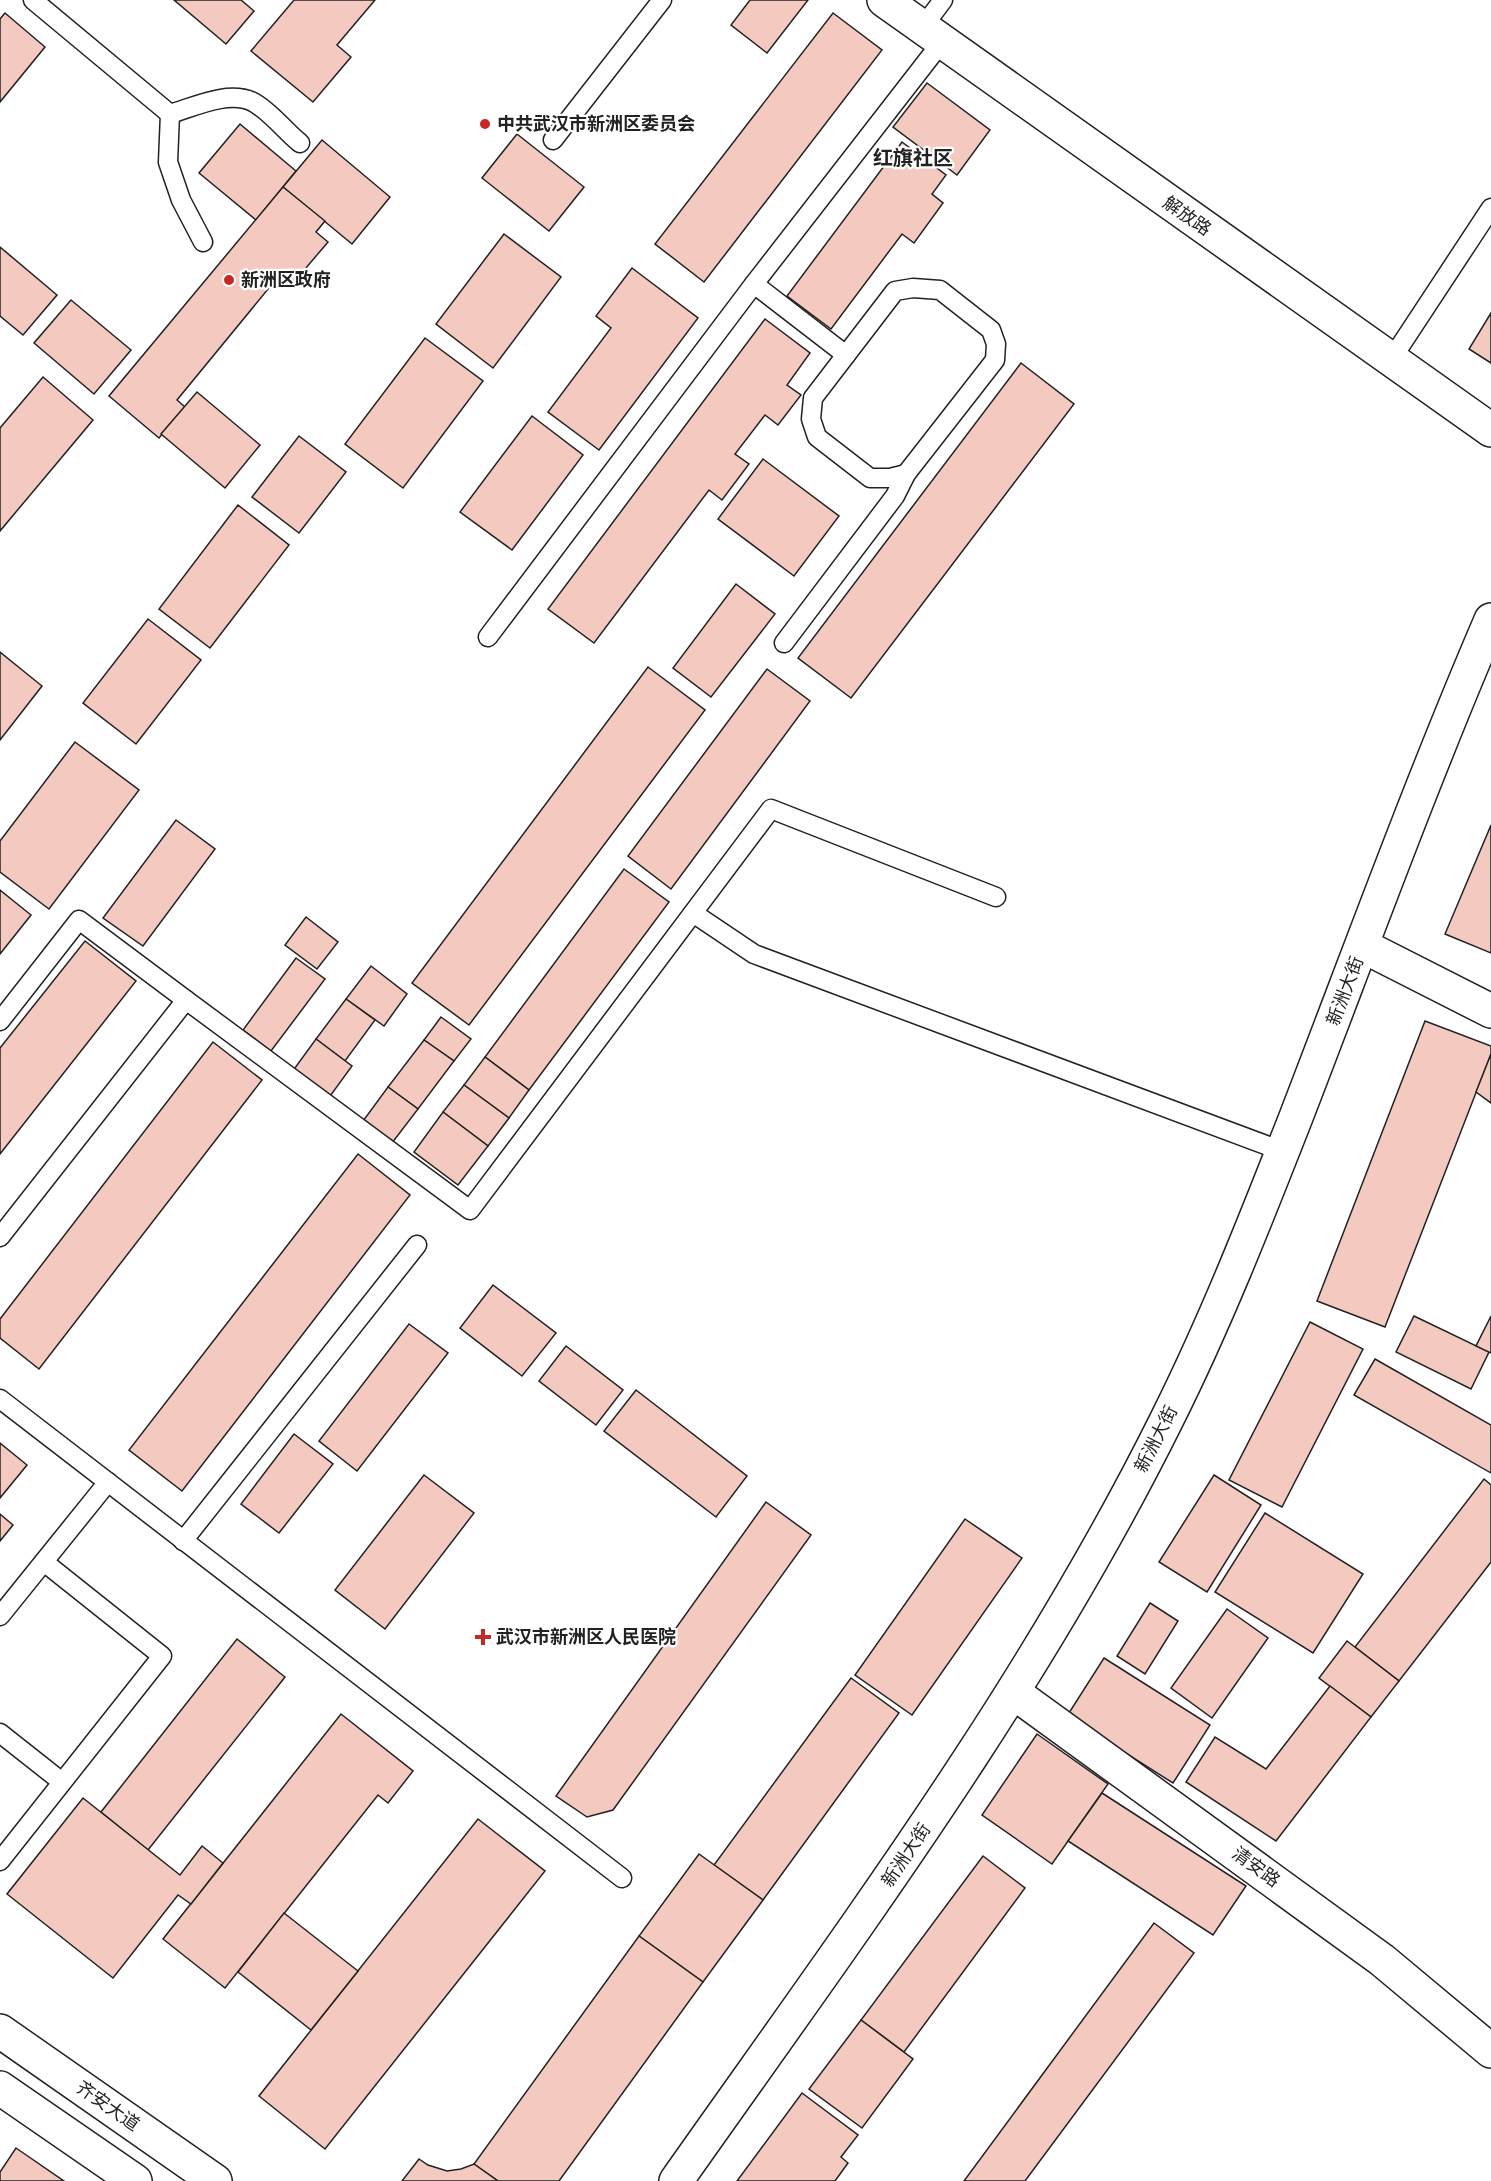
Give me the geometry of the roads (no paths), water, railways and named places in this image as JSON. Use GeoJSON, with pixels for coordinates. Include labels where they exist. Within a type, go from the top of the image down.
{"type":"FeatureCollection","features":[{"type":"Feature","properties":{"kind":"main road","name":"解放路"},"geometry":{"type":"LineString","coordinates":[[884,0],[1491,430]]}},
{"type":"Feature","properties":{"kind":"main road","name":"新洲大街"},"geometry":{"type":"LineString","coordinates":[[676,2181],[899,1865],[1013,1692],[1105,1536],[1165,1422],[1221,1305],[1491,620]]}},
{"type":"Feature","properties":{"kind":"main road"},"geometry":{"type":"LineString","coordinates":[[1363,946],[1491,1011]]}},
{"type":"Feature","properties":{"kind":"main road","name":"清安路"},"geometry":{"type":"LineString","coordinates":[[1013,1692],[1382,1960],[1491,2051]]}},
{"type":"Feature","properties":{"kind":"main road","name":"齐安大道"},"geometry":{"type":"LineString","coordinates":[[0,2031],[215,2181]]}},
{"type":"Feature","properties":{"kind":"main road"},"geometry":{"type":"LineString","coordinates":[[0,2088],[135,2181]]}},
{"type":"Feature","properties":{"kind":"lane"},"geometry":{"type":"LineString","coordinates":[[33,0],[170,114]]}},
{"type":"Feature","properties":{"kind":"lane"},"geometry":{"type":"LineString","coordinates":[[553,140],[662,0]]}},
{"type":"Feature","properties":{"kind":"lane"},"geometry":{"type":"LineString","coordinates":[[488,637],[754,284],[931,35],[943,0]]}},
{"type":"Feature","properties":{"kind":"lane"},"geometry":{"type":"LineString","coordinates":[[170,114],[226,98],[239,98],[254,103],[300,143]]}},
{"type":"Feature","properties":{"kind":"lane"},"geometry":{"type":"LineString","coordinates":[[170,114],[168,162],[181,200],[203,242]]}},
{"type":"Feature","properties":{"kind":"lane"},"geometry":{"type":"LineString","coordinates":[[1391,360],[1491,208]]}},
{"type":"Feature","properties":{"kind":"lane"},"geometry":{"type":"LineString","coordinates":[[754,284],[846,355]]}},
{"type":"Feature","properties":{"kind":"lane"},"geometry":{"type":"LineString","coordinates":[[784,643],[896,496],[906,474],[995,360],[996,344],[991,330],[940,290],[913,288],[895,291],[813,398],[812,419],[817,437],[870,478],[890,478],[906,474]]}},
{"type":"Feature","properties":{"kind":"lane"},"geometry":{"type":"LineString","coordinates":[[0,1021],[79,920],[470,1209],[771,809],[996,897]]}},
{"type":"Feature","properties":{"kind":"lane"},"geometry":{"type":"LineString","coordinates":[[693,913],[754,954],[1282,1151]]}},
{"type":"Feature","properties":{"kind":"lane"},"geometry":{"type":"LineString","coordinates":[[0,1237],[186,1000]]}},
{"type":"Feature","properties":{"kind":"lane"},"geometry":{"type":"LineString","coordinates":[[183,1541],[417,1245]]}},
{"type":"Feature","properties":{"kind":"lane"},"geometry":{"type":"LineString","coordinates":[[0,1400],[622,1878]]}},
{"type":"Feature","properties":{"kind":"lane"},"geometry":{"type":"LineString","coordinates":[[0,1616],[108,1482]]}},
{"type":"Feature","properties":{"kind":"lane"},"geometry":{"type":"LineString","coordinates":[[0,1861],[162,1656],[44,1562]]}},
{"type":"Feature","properties":{"kind":"lane"},"geometry":{"type":"LineString","coordinates":[[0,1733],[62,1782]]}},
{"type":"Feature","properties":{"kind":"place","name":"中共武汉市新洲区委员会"},"geometry":{"type":"Point","coordinates":[485,124]}},
{"type":"Feature","properties":{"kind":"place","name":"新洲区政府"},"geometry":{"type":"Point","coordinates":[229,280]}},
{"type":"Feature","properties":{"kind":"place","name":"武汉市新洲区人民医院"},"geometry":{"type":"Point","coordinates":[483,1637]}},
{"type":"Feature","properties":{"kind":"district","name":"红旗社区"},"geometry":{"type":"Point","coordinates":[913,158]}}]}
